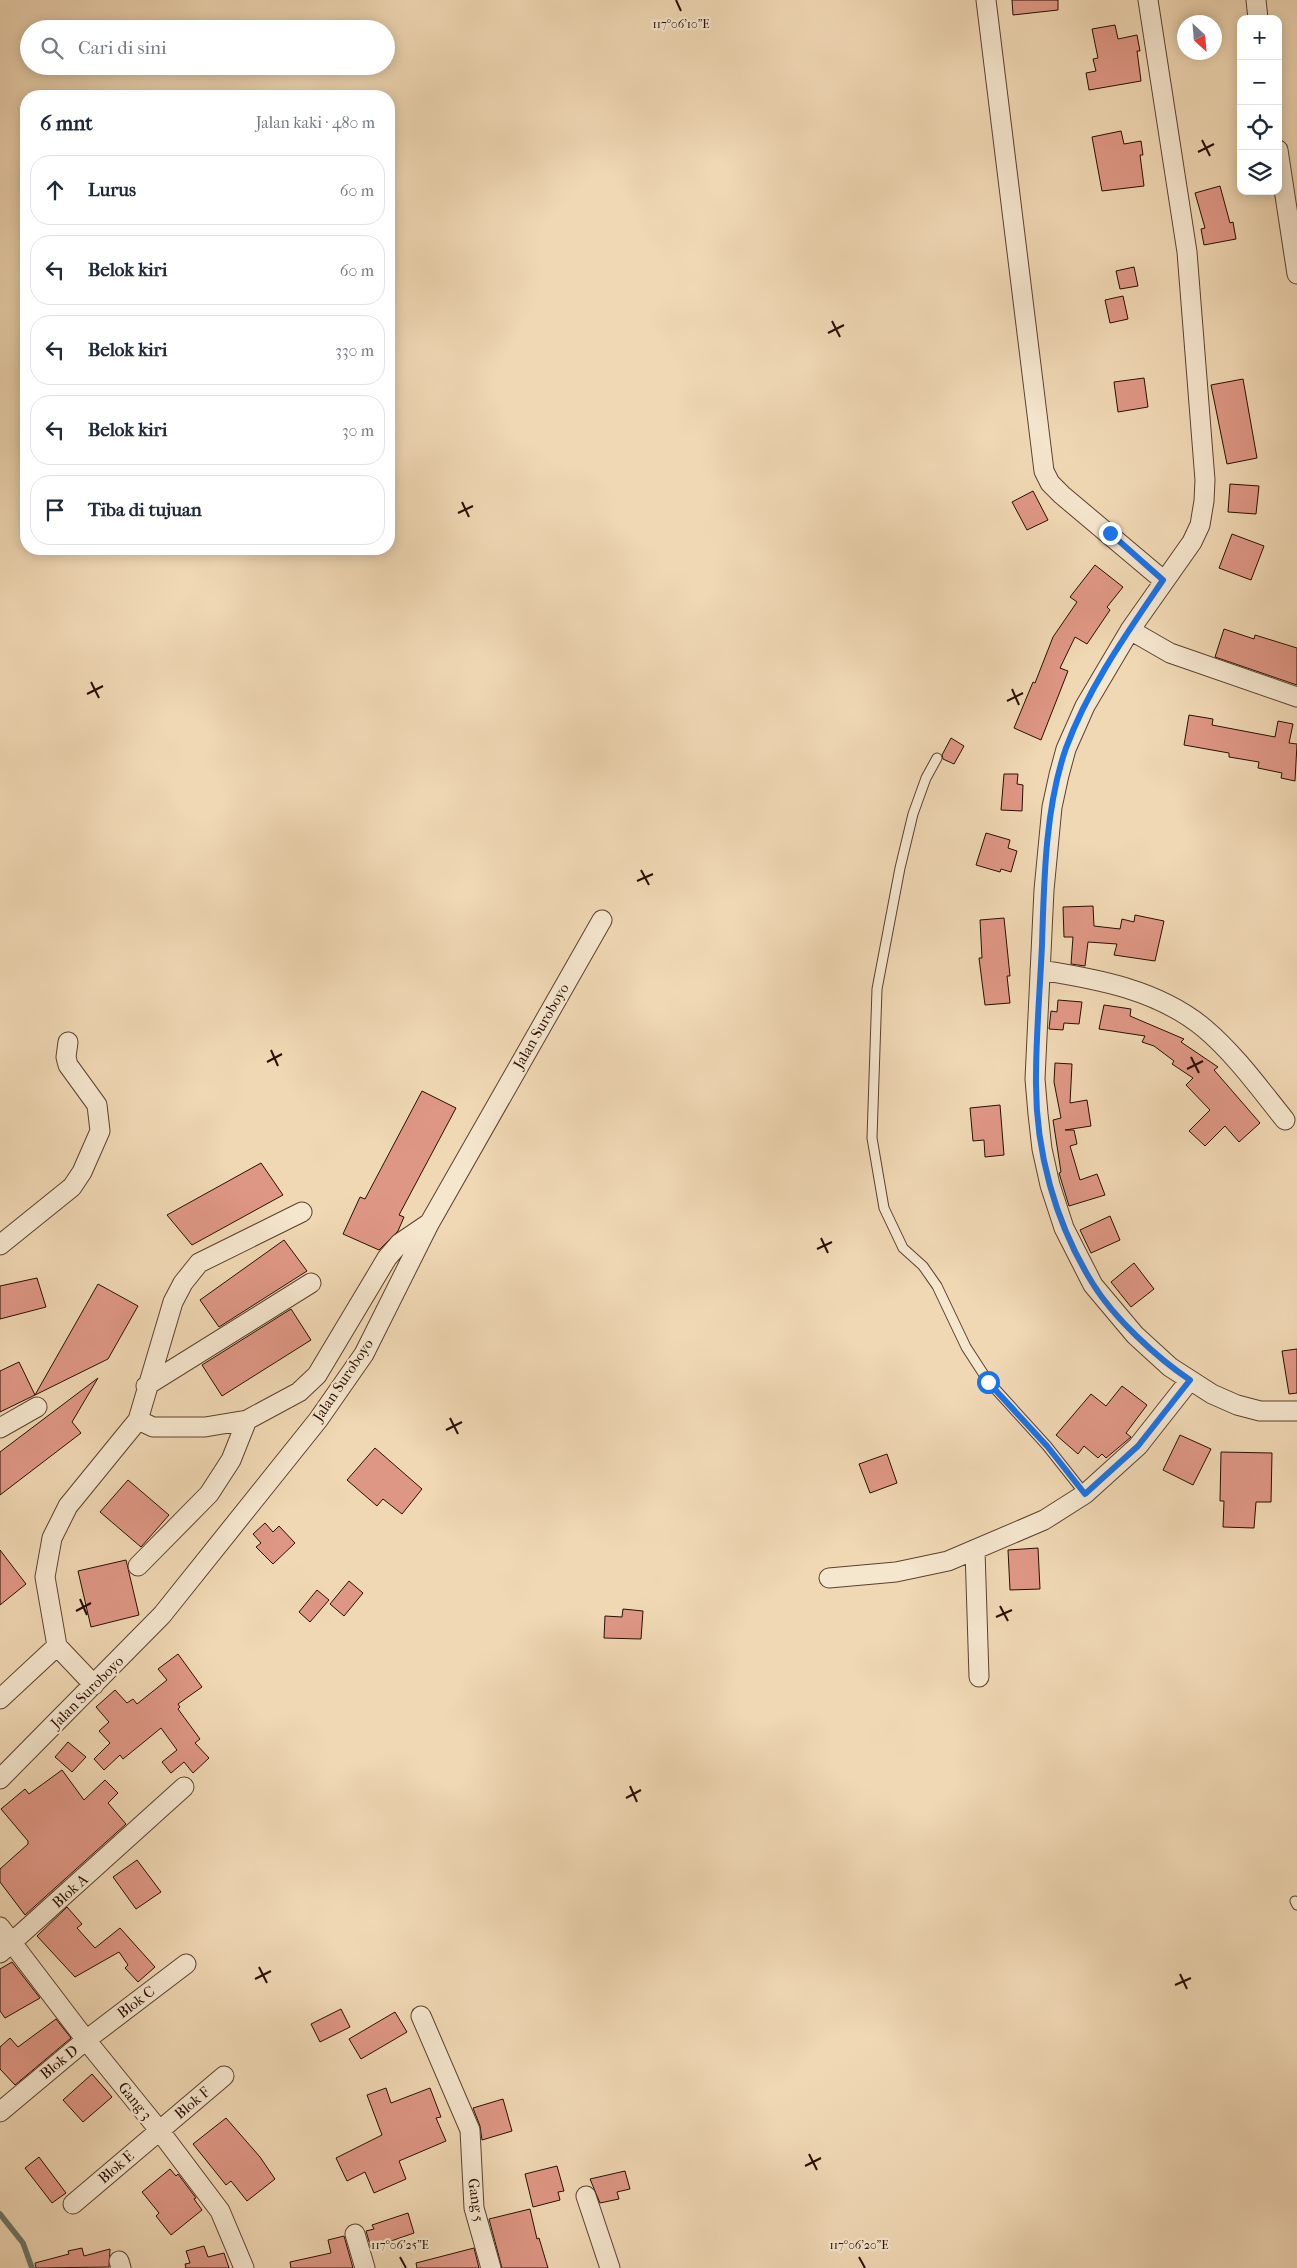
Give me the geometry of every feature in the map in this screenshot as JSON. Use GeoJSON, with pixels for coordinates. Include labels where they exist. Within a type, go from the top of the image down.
{"type":"FeatureCollection","features":[{"type":"Feature","properties":{"kind":"street"},"geometry":{"type":"LineString","coordinates":[[986,0],[1044,471],[1050,483],[1062,495],[1163,580]]}},
{"type":"Feature","properties":{"kind":"street"},"geometry":{"type":"LineString","coordinates":[[1148,0],[1187,252],[1204,501],[1200,525],[1192,542],[1163,580],[1130,630],[1084,706],[1066,749],[1052,807],[1044,890],[1036,1079],[1038,1114],[1042,1149],[1050,1185],[1064,1228],[1093,1285],[1135,1335],[1170,1366],[1212,1394],[1236,1405],[1260,1411],[1297,1412]]}},
{"type":"Feature","properties":{"kind":"street"},"geometry":{"type":"LineString","coordinates":[[1256,0],[1258,15]]}},
{"type":"Feature","properties":{"kind":"street"},"geometry":{"type":"LineString","coordinates":[[1282,176],[1297,274]]}},
{"type":"Feature","properties":{"kind":"street"},"geometry":{"type":"LineString","coordinates":[[1130,630],[1170,653],[1297,697]]}},
{"type":"Feature","properties":{"kind":"street","name":"Jalan Suroboyo"},"geometry":{"type":"LineString","coordinates":[[0,1778],[162,1615],[318,1420],[364,1354],[429,1224],[602,920]]}},
{"type":"Feature","properties":{"kind":"street"},"geometry":{"type":"LineString","coordinates":[[1040,970],[1080,976],[1129,989],[1153,997],[1174,1009],[1210,1034],[1286,1120]]}},
{"type":"Feature","properties":{"kind":"street"},"geometry":{"type":"LineString","coordinates":[[0,1245],[72,1187],[82,1172],[100,1131],[97,1105],[68,1065],[66,1057],[68,1042]]}},
{"type":"Feature","properties":{"kind":"street"},"geometry":{"type":"LineString","coordinates":[[94,1685],[57,1646],[44,1577],[52,1538],[68,1506],[138,1420],[146,1386],[173,1302],[183,1283],[199,1263],[302,1212]]}},
{"type":"Feature","properties":{"kind":"street"},"geometry":{"type":"LineString","coordinates":[[138,1420],[154,1426],[204,1427],[247,1420],[299,1392],[317,1374],[387,1258],[400,1243],[429,1224]]}},
{"type":"Feature","properties":{"kind":"street"},"geometry":{"type":"LineString","coordinates":[[146,1386],[311,1283]]}},
{"type":"Feature","properties":{"kind":"street"},"geometry":{"type":"LineString","coordinates":[[830,1578],[896,1572],[948,1561],[1044,1520],[1085,1494],[1138,1446],[1190,1380]]}},
{"type":"Feature","properties":{"kind":"street"},"geometry":{"type":"LineString","coordinates":[[0,1428],[38,1407]]}},
{"type":"Feature","properties":{"kind":"street"},"geometry":{"type":"LineString","coordinates":[[138,1566],[209,1494],[231,1460],[247,1420]]}},
{"type":"Feature","properties":{"kind":"street"},"geometry":{"type":"LineString","coordinates":[[974,1550],[978,1678]]}},
{"type":"Feature","properties":{"kind":"street"},"geometry":{"type":"LineString","coordinates":[[0,1699],[57,1646]]}},
{"type":"Feature","properties":{"kind":"street","name":"Blok A"},"geometry":{"type":"LineString","coordinates":[[6,1948],[184,1787]]}},
{"type":"Feature","properties":{"kind":"street","name":"Gang 3"},"geometry":{"type":"LineString","coordinates":[[0,1927],[6,1948],[86,2040],[159,2130],[220,2211],[244,2268]]}},
{"type":"Feature","properties":{"kind":"street","name":"Blok C"},"geometry":{"type":"LineString","coordinates":[[86,2040],[186,1964]]}},
{"type":"Feature","properties":{"kind":"street","name":"Gang 5"},"geometry":{"type":"LineString","coordinates":[[421,2016],[470,2130],[474,2208],[491,2268]]}},
{"type":"Feature","properties":{"kind":"street","name":"Blok D"},"geometry":{"type":"LineString","coordinates":[[0,2112],[86,2040]]}},
{"type":"Feature","properties":{"kind":"street","name":"Blok F"},"geometry":{"type":"LineString","coordinates":[[159,2130],[224,2076]]}},
{"type":"Feature","properties":{"kind":"street","name":"Blok E"},"geometry":{"type":"LineString","coordinates":[[73,2204],[159,2130]]}},
{"type":"Feature","properties":{"kind":"street"},"geometry":{"type":"LineString","coordinates":[[586,2196],[610,2268]]}},
{"type":"Feature","properties":{"kind":"street"},"geometry":{"type":"LineString","coordinates":[[355,2234],[366,2268]]}},
{"type":"Feature","properties":{"kind":"lane"},"geometry":{"type":"LineString","coordinates":[[937,758],[926,778],[913,814],[900,868],[877,990],[872,1138],[884,1208],[903,1248],[923,1266],[937,1286],[966,1347],[988,1382],[1047,1446],[1085,1494]]}},
{"type":"Feature","properties":{"kind":"building"},"geometry":{"type":"Polygon","coordinates":[[[1012,0],[1058,0],[1058,10],[1013,15],[1012,0]]]}},
{"type":"Feature","properties":{"kind":"building"},"geometry":{"type":"Polygon","coordinates":[[[1115,25],[1118,39],[1137,35],[1140,51],[1137,51],[1141,81],[1089,90],[1086,73],[1096,71],[1093,59],[1098,58],[1092,29],[1115,25]]]}},
{"type":"Feature","properties":{"kind":"building"},"geometry":{"type":"Polygon","coordinates":[[[1121,131],[1124,144],[1141,141],[1143,155],[1140,155],[1144,186],[1102,191],[1092,137],[1121,131]]]}},
{"type":"Feature","properties":{"kind":"building"},"geometry":{"type":"Polygon","coordinates":[[[1220,186],[1230,223],[1233,222],[1236,239],[1204,245],[1201,229],[1205,228],[1195,193],[1220,186]]]}},
{"type":"Feature","properties":{"kind":"building"},"geometry":{"type":"Polygon","coordinates":[[[1134,267],[1138,286],[1120,289],[1116,271],[1134,267]]]}},
{"type":"Feature","properties":{"kind":"building"},"geometry":{"type":"Polygon","coordinates":[[[1123,296],[1128,319],[1110,323],[1105,300],[1123,296]]]}},
{"type":"Feature","properties":{"kind":"building"},"geometry":{"type":"Polygon","coordinates":[[[1144,378],[1148,407],[1118,412],[1114,382],[1144,378]]]}},
{"type":"Feature","properties":{"kind":"building"},"geometry":{"type":"Polygon","coordinates":[[[1243,379],[1257,458],[1227,464],[1211,385],[1243,379]]]}},
{"type":"Feature","properties":{"kind":"building"},"geometry":{"type":"Polygon","coordinates":[[[1230,484],[1259,486],[1256,514],[1228,512],[1230,484]]]}},
{"type":"Feature","properties":{"kind":"building"},"geometry":{"type":"Polygon","coordinates":[[[1033,491],[1048,520],[1027,530],[1012,502],[1033,491]]]}},
{"type":"Feature","properties":{"kind":"building"},"geometry":{"type":"Polygon","coordinates":[[[1232,534],[1264,546],[1251,580],[1219,568],[1232,534]]]}},
{"type":"Feature","properties":{"kind":"building"},"geometry":{"type":"Polygon","coordinates":[[[1095,565],[1123,587],[1107,607],[1110,610],[1087,644],[1075,637],[1060,668],[1068,671],[1041,740],[1014,728],[1033,682],[1035,683],[1053,637],[1077,602],[1070,597],[1095,565]]]}},
{"type":"Feature","properties":{"kind":"building"},"geometry":{"type":"Polygon","coordinates":[[[1224,629],[1254,639],[1255,635],[1297,648],[1297,685],[1215,657],[1224,629]]]}},
{"type":"Feature","properties":{"kind":"building"},"geometry":{"type":"Polygon","coordinates":[[[1189,715],[1213,719],[1212,725],[1275,737],[1278,721],[1293,724],[1289,743],[1297,744],[1295,781],[1281,778],[1282,773],[1258,768],[1259,762],[1229,757],[1229,753],[1184,745],[1189,715]]]}},
{"type":"Feature","properties":{"kind":"building"},"geometry":{"type":"Polygon","coordinates":[[[951,738],[964,746],[954,764],[943,759],[942,755],[951,738]]]}},
{"type":"Feature","properties":{"kind":"building"},"geometry":{"type":"Polygon","coordinates":[[[1004,774],[1018,774],[1017,784],[1023,785],[1022,811],[1001,810],[1004,774]]]}},
{"type":"Feature","properties":{"kind":"building"},"geometry":{"type":"Polygon","coordinates":[[[986,833],[1010,840],[1008,848],[1017,851],[1011,872],[1001,869],[1000,872],[976,865],[986,833]]]}},
{"type":"Feature","properties":{"kind":"building"},"geometry":{"type":"Polygon","coordinates":[[[1093,906],[1094,926],[1120,929],[1122,919],[1134,922],[1135,915],[1164,921],[1155,961],[1114,955],[1117,944],[1088,942],[1085,966],[1071,964],[1073,937],[1064,937],[1063,907],[1093,906]]]}},
{"type":"Feature","properties":{"kind":"building"},"geometry":{"type":"Polygon","coordinates":[[[1004,918],[1010,976],[1007,976],[1010,1003],[985,1005],[979,958],[982,958],[980,920],[1004,918]]]}},
{"type":"Feature","properties":{"kind":"building"},"geometry":{"type":"Polygon","coordinates":[[[1058,1000],[1082,1002],[1079,1024],[1064,1023],[1063,1030],[1049,1029],[1051,1011],[1057,1012],[1058,1000]]]}},
{"type":"Feature","properties":{"kind":"building"},"geometry":{"type":"Polygon","coordinates":[[[1104,1005],[1131,1009],[1130,1016],[1184,1039],[1181,1042],[1218,1067],[1214,1070],[1260,1123],[1239,1142],[1225,1126],[1205,1146],[1189,1131],[1210,1110],[1186,1085],[1193,1078],[1172,1064],[1174,1061],[1154,1046],[1142,1042],[1145,1036],[1099,1029],[1104,1005]]]}},
{"type":"Feature","properties":{"kind":"building"},"geometry":{"type":"Polygon","coordinates":[[[1055,1063],[1072,1064],[1070,1103],[1087,1100],[1091,1126],[1065,1130],[1074,1130],[1077,1144],[1070,1146],[1080,1180],[1097,1174],[1105,1195],[1069,1206],[1059,1173],[1061,1172],[1053,1120],[1061,1118],[1054,1082],[1055,1063]]]}},
{"type":"Feature","properties":{"kind":"building"},"geometry":{"type":"Polygon","coordinates":[[[422,1091],[456,1108],[399,1215],[404,1217],[398,1231],[379,1250],[343,1234],[360,1197],[365,1199],[422,1091]]]}},
{"type":"Feature","properties":{"kind":"building"},"geometry":{"type":"Polygon","coordinates":[[[1000,1105],[1004,1155],[985,1157],[984,1140],[973,1141],[970,1108],[1000,1105]]]}},
{"type":"Feature","properties":{"kind":"building"},"geometry":{"type":"Polygon","coordinates":[[[261,1163],[283,1195],[192,1245],[167,1215],[261,1163]]]}},
{"type":"Feature","properties":{"kind":"building"},"geometry":{"type":"Polygon","coordinates":[[[1110,1216],[1120,1240],[1091,1253],[1080,1230],[1110,1216]]]}},
{"type":"Feature","properties":{"kind":"building"},"geometry":{"type":"Polygon","coordinates":[[[284,1240],[307,1271],[219,1327],[200,1300],[284,1240]]]}},
{"type":"Feature","properties":{"kind":"building"},"geometry":{"type":"Polygon","coordinates":[[[1134,1263],[1154,1289],[1131,1307],[1111,1282],[1134,1263]]]}},
{"type":"Feature","properties":{"kind":"building"},"geometry":{"type":"Polygon","coordinates":[[[37,1278],[46,1307],[0,1319],[0,1286],[37,1278]]]}},
{"type":"Feature","properties":{"kind":"building"},"geometry":{"type":"Polygon","coordinates":[[[98,1284],[138,1306],[108,1359],[35,1395],[98,1284]]]}},
{"type":"Feature","properties":{"kind":"building"},"geometry":{"type":"Polygon","coordinates":[[[291,1309],[311,1340],[222,1396],[202,1365],[291,1309]]]}},
{"type":"Feature","properties":{"kind":"building"},"geometry":{"type":"Polygon","coordinates":[[[1297,1349],[1297,1393],[1289,1394],[1282,1351],[1297,1349]]]}},
{"type":"Feature","properties":{"kind":"building"},"geometry":{"type":"Polygon","coordinates":[[[19,1362],[35,1395],[0,1412],[0,1371],[19,1362]]]}},
{"type":"Feature","properties":{"kind":"building"},"geometry":{"type":"Polygon","coordinates":[[[98,1378],[72,1422],[81,1433],[0,1495],[0,1452],[98,1378]]]}},
{"type":"Feature","properties":{"kind":"building"},"geometry":{"type":"Polygon","coordinates":[[[1122,1386],[1147,1405],[1126,1433],[1131,1437],[1106,1458],[1102,1454],[1098,1458],[1084,1446],[1078,1454],[1056,1435],[1091,1394],[1106,1406],[1122,1386]]]}},
{"type":"Feature","properties":{"kind":"building"},"geometry":{"type":"Polygon","coordinates":[[[1180,1435],[1211,1449],[1193,1485],[1163,1470],[1180,1435]]]}},
{"type":"Feature","properties":{"kind":"building"},"geometry":{"type":"Polygon","coordinates":[[[375,1448],[422,1489],[402,1514],[383,1499],[377,1506],[347,1480],[375,1448]]]}},
{"type":"Feature","properties":{"kind":"building"},"geometry":{"type":"Polygon","coordinates":[[[1221,1452],[1272,1453],[1271,1502],[1256,1502],[1254,1528],[1223,1527],[1224,1501],[1220,1501],[1221,1452]]]}},
{"type":"Feature","properties":{"kind":"building"},"geometry":{"type":"Polygon","coordinates":[[[887,1454],[897,1483],[870,1493],[859,1464],[887,1454]]]}},
{"type":"Feature","properties":{"kind":"building"},"geometry":{"type":"Polygon","coordinates":[[[128,1480],[169,1515],[141,1547],[100,1512],[128,1480]]]}},
{"type":"Feature","properties":{"kind":"building"},"geometry":{"type":"Polygon","coordinates":[[[265,1523],[273,1532],[279,1526],[295,1543],[273,1564],[256,1547],[261,1543],[253,1534],[265,1523]]]}},
{"type":"Feature","properties":{"kind":"building"},"geometry":{"type":"Polygon","coordinates":[[[1038,1548],[1040,1589],[1010,1590],[1008,1550],[1038,1548]]]}},
{"type":"Feature","properties":{"kind":"building"},"geometry":{"type":"Polygon","coordinates":[[[0,1550],[26,1584],[0,1605],[0,1550]]]}},
{"type":"Feature","properties":{"kind":"building"},"geometry":{"type":"Polygon","coordinates":[[[126,1560],[139,1615],[91,1627],[78,1571],[126,1560]]]}},
{"type":"Feature","properties":{"kind":"building"},"geometry":{"type":"Polygon","coordinates":[[[349,1581],[363,1593],[344,1616],[330,1604],[349,1581]]]}},
{"type":"Feature","properties":{"kind":"building"},"geometry":{"type":"Polygon","coordinates":[[[317,1590],[329,1600],[310,1622],[299,1612],[317,1590]]]}},
{"type":"Feature","properties":{"kind":"building"},"geometry":{"type":"Polygon","coordinates":[[[623,1609],[643,1611],[641,1639],[604,1638],[605,1616],[622,1617],[623,1609]]]}},
{"type":"Feature","properties":{"kind":"building"},"geometry":{"type":"Polygon","coordinates":[[[178,1654],[202,1687],[178,1704],[180,1707],[178,1709],[200,1739],[195,1743],[209,1758],[193,1773],[184,1762],[171,1773],[162,1762],[177,1750],[161,1728],[123,1759],[120,1755],[104,1770],[94,1759],[110,1743],[99,1731],[109,1722],[96,1707],[115,1690],[127,1703],[133,1699],[137,1704],[167,1680],[158,1669],[178,1654]]]}},
{"type":"Feature","properties":{"kind":"building"},"geometry":{"type":"Polygon","coordinates":[[[68,1742],[86,1757],[72,1772],[55,1757],[68,1742]]]}},
{"type":"Feature","properties":{"kind":"building"},"geometry":{"type":"Polygon","coordinates":[[[62,1770],[84,1800],[105,1780],[118,1793],[108,1803],[126,1824],[25,1915],[0,1882],[0,1869],[28,1844],[28,1841],[1,1809],[25,1789],[29,1794],[62,1770]]]}},
{"type":"Feature","properties":{"kind":"building"},"geometry":{"type":"Polygon","coordinates":[[[137,1860],[161,1892],[136,1909],[113,1877],[137,1860]]]}},
{"type":"Feature","properties":{"kind":"building"},"geometry":{"type":"Polygon","coordinates":[[[67,1907],[82,1924],[77,1928],[95,1948],[120,1928],[155,1967],[138,1982],[125,1968],[128,1965],[119,1952],[75,1977],[37,1936],[67,1907]]]}},
{"type":"Feature","properties":{"kind":"building"},"geometry":{"type":"Polygon","coordinates":[[[12,1962],[40,1998],[5,2018],[0,2011],[0,1969],[12,1962]]]}},
{"type":"Feature","properties":{"kind":"building"},"geometry":{"type":"Polygon","coordinates":[[[341,2009],[350,2027],[320,2042],[311,2024],[341,2009]]]}},
{"type":"Feature","properties":{"kind":"building"},"geometry":{"type":"Polygon","coordinates":[[[395,2012],[407,2032],[361,2059],[349,2039],[395,2012]]]}},
{"type":"Feature","properties":{"kind":"building"},"geometry":{"type":"Polygon","coordinates":[[[56,2019],[71,2038],[15,2085],[0,2069],[0,2047],[10,2038],[18,2047],[56,2019]]]}},
{"type":"Feature","properties":{"kind":"building"},"geometry":{"type":"Polygon","coordinates":[[[92,2074],[112,2097],[83,2122],[63,2100],[92,2074]]]}},
{"type":"Feature","properties":{"kind":"building"},"geometry":{"type":"Polygon","coordinates":[[[386,2088],[391,2103],[430,2088],[441,2117],[436,2118],[446,2141],[399,2161],[406,2179],[374,2193],[365,2172],[347,2181],[336,2158],[382,2135],[367,2095],[386,2088]]]}},
{"type":"Feature","properties":{"kind":"building"},"geometry":{"type":"Polygon","coordinates":[[[503,2099],[512,2131],[482,2140],[480,2126],[473,2108],[503,2099]]]}},
{"type":"Feature","properties":{"kind":"building"},"geometry":{"type":"Polygon","coordinates":[[[226,2118],[260,2157],[275,2179],[247,2201],[231,2181],[226,2185],[193,2144],[226,2118]]]}},
{"type":"Feature","properties":{"kind":"building"},"geometry":{"type":"Polygon","coordinates":[[[39,2157],[66,2193],[52,2203],[25,2168],[39,2157]]]}},
{"type":"Feature","properties":{"kind":"building"},"geometry":{"type":"Polygon","coordinates":[[[557,2166],[564,2191],[558,2192],[560,2200],[533,2207],[525,2174],[557,2166]]]}},
{"type":"Feature","properties":{"kind":"building"},"geometry":{"type":"Polygon","coordinates":[[[170,2169],[176,2176],[178,2174],[196,2198],[194,2199],[202,2210],[171,2235],[156,2216],[159,2213],[142,2192],[170,2169]]]}},
{"type":"Feature","properties":{"kind":"building"},"geometry":{"type":"Polygon","coordinates":[[[625,2171],[630,2189],[617,2192],[619,2199],[600,2203],[590,2179],[625,2171]]]}},
{"type":"Feature","properties":{"kind":"building"},"geometry":{"type":"Polygon","coordinates":[[[530,2209],[537,2239],[539,2238],[548,2268],[502,2268],[489,2219],[530,2209]]]}},
{"type":"Feature","properties":{"kind":"building"},"geometry":{"type":"Polygon","coordinates":[[[408,2213],[414,2233],[371,2248],[366,2231],[374,2229],[372,2225],[408,2213]]]}},
{"type":"Feature","properties":{"kind":"building"},"geometry":{"type":"Polygon","coordinates":[[[344,2236],[353,2268],[291,2268],[290,2262],[331,2253],[328,2240],[344,2236]]]}},
{"type":"Feature","properties":{"kind":"building"},"geometry":{"type":"Polygon","coordinates":[[[204,2246],[208,2257],[224,2253],[229,2268],[186,2268],[185,2264],[190,2263],[186,2251],[204,2246]]]}},
{"type":"Feature","properties":{"kind":"building"},"geometry":{"type":"Polygon","coordinates":[[[82,2248],[84,2256],[110,2249],[109,2267],[36,2268],[35,2263],[69,2254],[68,2251],[82,2248]]]}},
{"type":"Feature","properties":{"kind":"building"},"geometry":{"type":"Polygon","coordinates":[[[474,2248],[479,2268],[417,2268],[416,2263],[474,2248]]]}},
{"type":"Feature","properties":{"kind":"waterway"},"geometry":{"type":"LineString","coordinates":[[0,2214],[23,2243],[32,2268]]}},
{"type":"Feature","properties":{"kind":"route"},"geometry":{"type":"LineString","coordinates":[[988,1382],[1047,1446],[1085,1494],[1138,1446],[1190,1380],[1170,1366],[1135,1335],[1093,1285],[1064,1228],[1050,1185],[1042,1149],[1038,1114],[1036,1079],[1044,890],[1052,807],[1059,775],[1066,749],[1084,706],[1163,580],[1110,533]]}}]}
